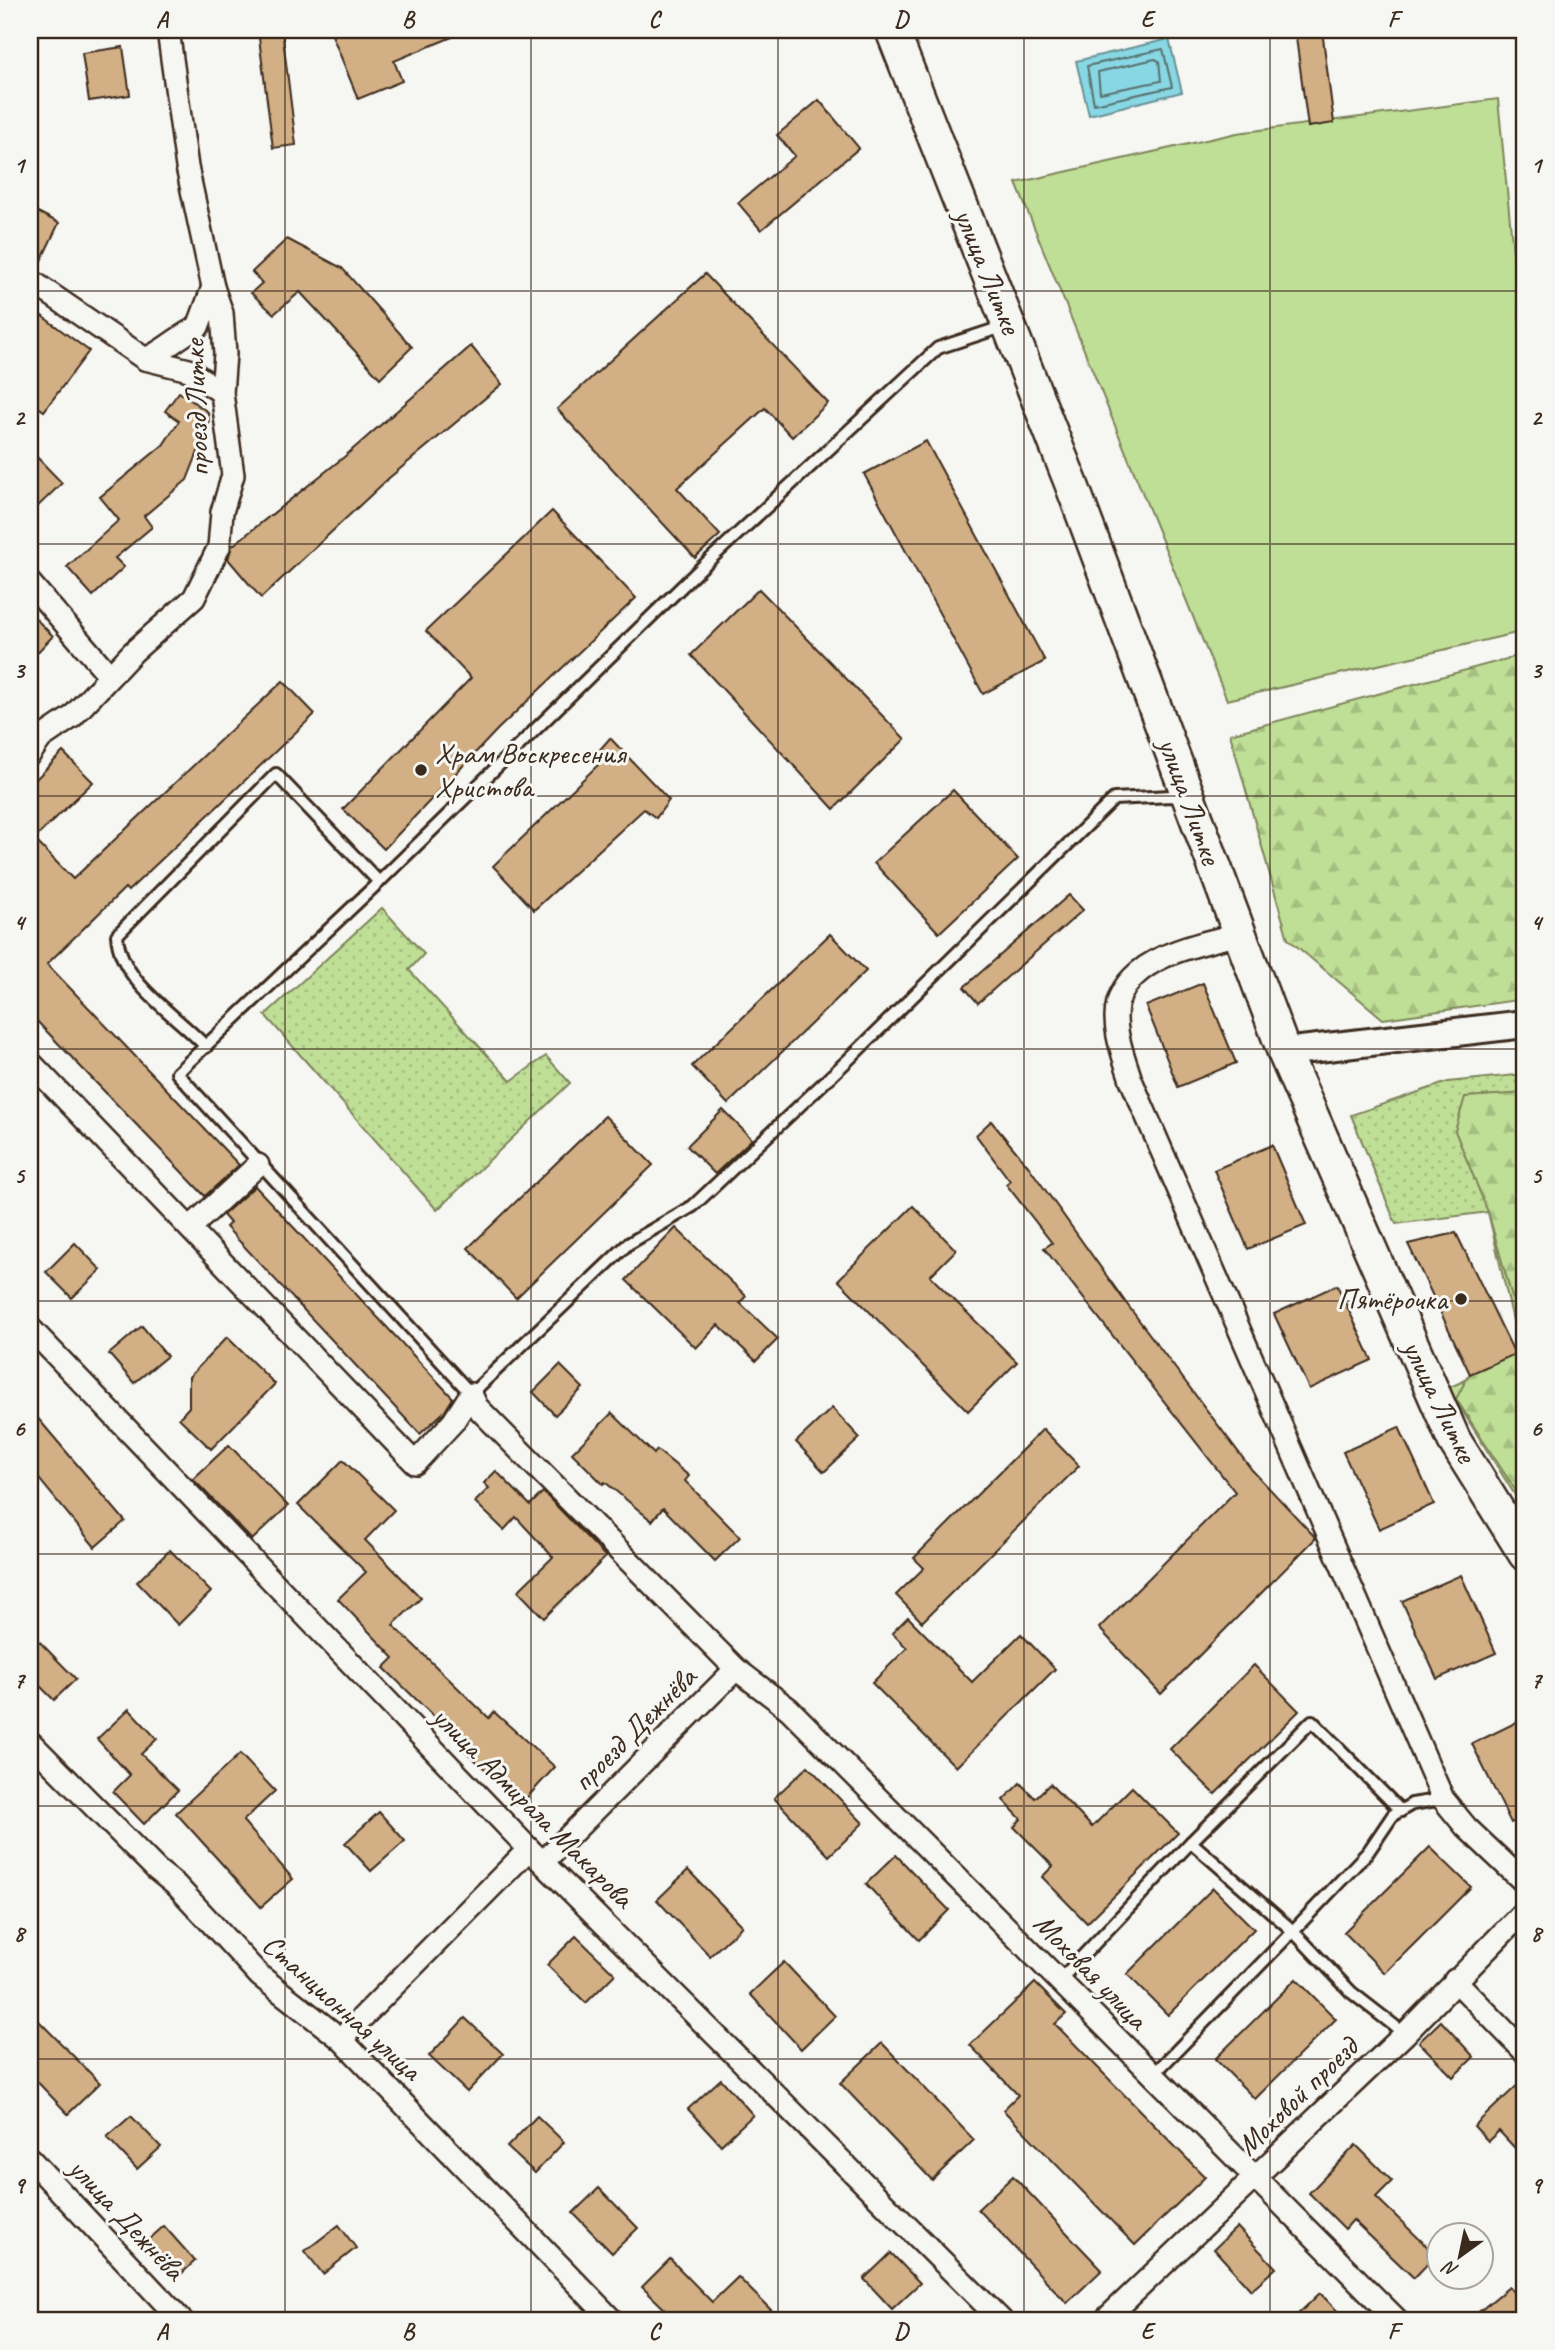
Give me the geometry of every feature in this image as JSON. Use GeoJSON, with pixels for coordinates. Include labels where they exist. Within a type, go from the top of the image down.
{"type":"FeatureCollection","features":[{"type":"Feature","properties":{"kind":"main road","name":"улица Литке"},"geometry":{"type":"LineString","coordinates":[[892,30],[1009,325],[1284,1052],[1454,1440],[1525,1555]]}},
{"type":"Feature","properties":{"kind":"street","name":"проезд Литке"},"geometry":{"type":"LineString","coordinates":[[30,754],[41,738],[72,717],[110,676],[194,598],[219,547],[222,512],[233,475],[222,393],[225,354],[222,313],[213,287],[187,167],[168,30]]}},
{"type":"Feature","properties":{"kind":"street"},"geometry":{"type":"LineString","coordinates":[[30,280],[145,359],[189,370],[222,393]]}},
{"type":"Feature","properties":{"kind":"street"},"geometry":{"type":"LineString","coordinates":[[145,359],[160,353],[177,336],[198,327],[213,287]]}},
{"type":"Feature","properties":{"kind":"street"},"geometry":{"type":"LineString","coordinates":[[30,583],[110,676]]}},
{"type":"Feature","properties":{"kind":"street"},"geometry":{"type":"LineString","coordinates":[[1240,934],[1205,942],[1139,970],[1118,1002],[1117,1033],[1131,1080],[1443,1799],[1466,1827],[1525,1883]]}},
{"type":"Feature","properties":{"kind":"street"},"geometry":{"type":"LineString","coordinates":[[1284,1052],[1525,1024]]}},
{"type":"Feature","properties":{"kind":"street"},"geometry":{"type":"LineString","coordinates":[[30,1062],[415,1462],[453,1422],[471,1394]]}},
{"type":"Feature","properties":{"kind":"street"},"geometry":{"type":"LineString","coordinates":[[190,1228],[258,1165]]}},
{"type":"Feature","properties":{"kind":"street","name":"улица Адмирала Макарова"},"geometry":{"type":"LineString","coordinates":[[30,1328],[537,1855],[1001,2320]]}},
{"type":"Feature","properties":{"kind":"street","name":"Моховая улица"},"geometry":{"type":"LineString","coordinates":[[471,1394],[477,1408],[620,1548],[736,1669],[789,1709],[1397,2320]]}},
{"type":"Feature","properties":{"kind":"street","name":"проезд Дежнёва"},"geometry":{"type":"LineString","coordinates":[[341,2039],[736,1669]]}},
{"type":"Feature","properties":{"kind":"street","name":"Станционная улица"},"geometry":{"type":"LineString","coordinates":[[30,1742],[148,1862],[177,1886],[260,1976],[341,2039],[611,2320]]}},
{"type":"Feature","properties":{"kind":"street","name":"Моховой проезд"},"geometry":{"type":"LineString","coordinates":[[1105,2320],[1405,2034],[1525,1910]]}},
{"type":"Feature","properties":{"kind":"street"},"geometry":{"type":"LineString","coordinates":[[1455,1980],[1525,2052]]}},
{"type":"Feature","properties":{"kind":"street","name":"улица Дежнёва"},"geometry":{"type":"LineString","coordinates":[[30,2159],[181,2320]]}},
{"type":"Feature","properties":{"kind":"lane"},"geometry":{"type":"LineString","coordinates":[[1009,325],[938,348],[704,566],[379,883],[177,1073],[258,1165],[471,1394],[628,1244],[693,1206],[848,1060],[1114,799],[1171,796],[1189,800]]}},
{"type":"Feature","properties":{"kind":"lane"},"geometry":{"type":"LineString","coordinates":[[206,1046],[131,973],[118,953],[117,935],[276,774],[379,883]]}},
{"type":"Feature","properties":{"kind":"lane"},"geometry":{"type":"LineString","coordinates":[[1059,1982],[1191,1842],[1312,1721],[1401,1811]]}},
{"type":"Feature","properties":{"kind":"lane"},"geometry":{"type":"LineString","coordinates":[[1152,2076],[1368,1852],[1394,1815],[1412,1804],[1443,1799]]}},
{"type":"Feature","properties":{"kind":"lane"},"geometry":{"type":"LineString","coordinates":[[1191,1842],[1293,1931],[1350,1993],[1405,2034]]}},
{"type":"Feature","properties":{"kind":"green space"},"geometry":{"type":"Polygon","coordinates":[[[1498,99],[1525,374],[1525,631],[1227,700],[1016,183],[1237,133],[1498,99]]]}},
{"type":"Feature","properties":{"kind":"green space"},"geometry":{"type":"Polygon","coordinates":[[[1525,654],[1525,999],[1383,1019],[1288,939],[1230,734],[1525,654]]]}},
{"type":"Feature","properties":{"kind":"green space"},"geometry":{"type":"Polygon","coordinates":[[[382,908],[424,954],[409,970],[511,1081],[546,1056],[570,1083],[437,1210],[265,1015],[382,908]]]}},
{"type":"Feature","properties":{"kind":"green space"},"geometry":{"type":"Polygon","coordinates":[[[1525,1074],[1525,1511],[1448,1388],[1521,1355],[1488,1212],[1396,1224],[1351,1115],[1448,1082],[1525,1074]]]}},
{"type":"Feature","properties":{"kind":"green space"},"geometry":{"type":"Polygon","coordinates":[[[1525,1093],[1525,1343],[1488,1212],[1455,1131],[1465,1097],[1525,1093]]]}},
{"type":"Feature","properties":{"kind":"green space"},"geometry":{"type":"Polygon","coordinates":[[[1525,1344],[1525,1505],[1456,1399],[1473,1367],[1525,1344]]]}},
{"type":"Feature","properties":{"kind":"water"},"geometry":{"type":"Polygon","coordinates":[[[1169,39],[1182,92],[1089,115],[1076,61],[1169,39]]]}},
{"type":"Feature","properties":{"kind":"building"},"geometry":{"type":"Polygon","coordinates":[[[258,30],[282,30],[296,145],[273,148],[258,30]]]}},
{"type":"Feature","properties":{"kind":"building"},"geometry":{"type":"Polygon","coordinates":[[[330,30],[469,30],[394,61],[402,81],[358,99],[330,30]]]}},
{"type":"Feature","properties":{"kind":"building"},"geometry":{"type":"Polygon","coordinates":[[[1295,30],[1322,30],[1334,123],[1308,127],[1295,30]]]}},
{"type":"Feature","properties":{"kind":"building"},"geometry":{"type":"Polygon","coordinates":[[[123,47],[130,95],[89,101],[82,53],[123,47]]]}},
{"type":"Feature","properties":{"kind":"building"},"geometry":{"type":"Polygon","coordinates":[[[819,100],[859,148],[761,230],[738,203],[795,156],[777,135],[819,100]]]}},
{"type":"Feature","properties":{"kind":"building"},"geometry":{"type":"Polygon","coordinates":[[[30,208],[59,223],[37,269],[30,267],[30,208]]]}},
{"type":"Feature","properties":{"kind":"building"},"geometry":{"type":"Polygon","coordinates":[[[287,239],[342,268],[412,347],[380,378],[300,292],[274,314],[251,293],[262,283],[252,272],[287,239]]]}},
{"type":"Feature","properties":{"kind":"building"},"geometry":{"type":"Polygon","coordinates":[[[705,274],[828,403],[792,437],[765,408],[677,488],[720,535],[695,558],[557,409],[705,274]]]}},
{"type":"Feature","properties":{"kind":"building"},"geometry":{"type":"Polygon","coordinates":[[[30,307],[89,351],[44,411],[30,401],[30,307]]]}},
{"type":"Feature","properties":{"kind":"building"},"geometry":{"type":"Polygon","coordinates":[[[471,346],[502,384],[389,478],[261,598],[228,559],[232,546],[344,457],[471,346]]]}},
{"type":"Feature","properties":{"kind":"building"},"geometry":{"type":"Polygon","coordinates":[[[179,392],[208,412],[209,424],[187,480],[144,516],[152,527],[115,558],[124,567],[93,596],[67,567],[119,520],[100,497],[163,445],[179,421],[165,411],[179,392]]]}},
{"type":"Feature","properties":{"kind":"building"},"geometry":{"type":"Polygon","coordinates":[[[926,441],[1045,661],[983,694],[864,474],[926,441]]]}},
{"type":"Feature","properties":{"kind":"building"},"geometry":{"type":"Polygon","coordinates":[[[30,450],[62,483],[30,514],[30,450]]]}},
{"type":"Feature","properties":{"kind":"building"},"geometry":{"type":"Polygon","coordinates":[[[552,511],[636,598],[498,729],[384,849],[343,809],[471,678],[426,631],[552,511]]]}},
{"type":"Feature","properties":{"kind":"building"},"geometry":{"type":"Polygon","coordinates":[[[759,589],[905,739],[834,809],[691,655],[759,589]]]}},
{"type":"Feature","properties":{"kind":"building"},"geometry":{"type":"Polygon","coordinates":[[[30,613],[53,636],[30,660],[30,613]]]}},
{"type":"Feature","properties":{"kind":"building"},"geometry":{"type":"Polygon","coordinates":[[[283,681],[315,714],[128,891],[125,888],[47,964],[239,1165],[205,1196],[30,1014],[30,785],[63,752],[93,782],[34,839],[73,879],[283,681]]]}},
{"type":"Feature","properties":{"kind":"building"},"geometry":{"type":"Polygon","coordinates":[[[610,738],[669,800],[656,818],[644,809],[534,910],[493,866],[599,764],[596,754],[610,738]]]}},
{"type":"Feature","properties":{"kind":"building"},"geometry":{"type":"Polygon","coordinates":[[[953,790],[1018,859],[939,933],[874,863],[953,790]]]}},
{"type":"Feature","properties":{"kind":"building"},"geometry":{"type":"Polygon","coordinates":[[[1069,895],[1083,910],[978,1003],[964,987],[1069,895]]]}},
{"type":"Feature","properties":{"kind":"building"},"geometry":{"type":"Polygon","coordinates":[[[830,934],[866,971],[728,1104],[692,1066],[830,934]]]}},
{"type":"Feature","properties":{"kind":"building"},"geometry":{"type":"Polygon","coordinates":[[[1203,983],[1236,1063],[1178,1087],[1146,1006],[1203,983]]]}},
{"type":"Feature","properties":{"kind":"building"},"geometry":{"type":"Polygon","coordinates":[[[723,1110],[752,1139],[715,1174],[687,1146],[723,1110]]]}},
{"type":"Feature","properties":{"kind":"building"},"geometry":{"type":"Polygon","coordinates":[[[605,1116],[653,1165],[516,1298],[468,1248],[605,1116]]]}},
{"type":"Feature","properties":{"kind":"building"},"geometry":{"type":"Polygon","coordinates":[[[991,1121],[1029,1167],[1126,1303],[1252,1470],[1316,1538],[1161,1694],[1099,1628],[1235,1492],[1044,1248],[1052,1243],[1006,1184],[1010,1181],[976,1135],[991,1121]]]}},
{"type":"Feature","properties":{"kind":"building"},"geometry":{"type":"Polygon","coordinates":[[[1272,1145],[1306,1225],[1248,1249],[1214,1170],[1272,1145]]]}},
{"type":"Feature","properties":{"kind":"building"},"geometry":{"type":"Polygon","coordinates":[[[255,1186],[453,1398],[445,1411],[420,1434],[226,1227],[230,1223],[223,1215],[255,1186]]]}},
{"type":"Feature","properties":{"kind":"building"},"geometry":{"type":"Polygon","coordinates":[[[913,1206],[956,1250],[930,1276],[1017,1362],[968,1411],[838,1280],[913,1206]]]}},
{"type":"Feature","properties":{"kind":"building"},"geometry":{"type":"Polygon","coordinates":[[[676,1228],[746,1296],[740,1303],[778,1339],[756,1361],[718,1325],[696,1348],[626,1280],[676,1228]]]}},
{"type":"Feature","properties":{"kind":"building","name":"Пятёрочка"},"geometry":{"type":"Polygon","coordinates":[[[1456,1233],[1515,1354],[1470,1374],[1408,1244],[1456,1233]]]}},
{"type":"Feature","properties":{"kind":"building"},"geometry":{"type":"Polygon","coordinates":[[[75,1243],[101,1270],[72,1298],[46,1272],[75,1243]]]}},
{"type":"Feature","properties":{"kind":"building"},"geometry":{"type":"Polygon","coordinates":[[[1337,1285],[1372,1360],[1309,1389],[1274,1314],[1337,1285]]]}},
{"type":"Feature","properties":{"kind":"building"},"geometry":{"type":"Polygon","coordinates":[[[142,1326],[167,1356],[134,1383],[109,1354],[142,1326]]]}},
{"type":"Feature","properties":{"kind":"building"},"geometry":{"type":"Polygon","coordinates":[[[227,1337],[275,1384],[211,1449],[179,1418],[189,1407],[189,1377],[227,1337]]]}},
{"type":"Feature","properties":{"kind":"building"},"geometry":{"type":"Polygon","coordinates":[[[560,1365],[583,1388],[555,1415],[533,1392],[560,1365]]]}},
{"type":"Feature","properties":{"kind":"building"},"geometry":{"type":"Polygon","coordinates":[[[832,1408],[860,1438],[824,1472],[796,1442],[832,1408]]]}},
{"type":"Feature","properties":{"kind":"building"},"geometry":{"type":"Polygon","coordinates":[[[30,1409],[125,1521],[95,1547],[30,1468],[30,1409]]]}},
{"type":"Feature","properties":{"kind":"building"},"geometry":{"type":"Polygon","coordinates":[[[612,1413],[654,1454],[657,1450],[689,1476],[685,1481],[740,1537],[715,1561],[663,1508],[652,1521],[605,1482],[603,1484],[572,1453],[612,1413]]]}},
{"type":"Feature","properties":{"kind":"building"},"geometry":{"type":"Polygon","coordinates":[[[1399,1427],[1434,1504],[1379,1529],[1343,1452],[1399,1427]]]}},
{"type":"Feature","properties":{"kind":"building"},"geometry":{"type":"Polygon","coordinates":[[[1043,1429],[1079,1466],[922,1622],[896,1595],[924,1568],[914,1558],[1043,1429]]]}},
{"type":"Feature","properties":{"kind":"building"},"geometry":{"type":"Polygon","coordinates":[[[229,1445],[288,1506],[252,1540],[193,1479],[229,1445]]]}},
{"type":"Feature","properties":{"kind":"building"},"geometry":{"type":"Polygon","coordinates":[[[343,1460],[394,1510],[365,1540],[421,1598],[393,1625],[489,1718],[494,1712],[555,1767],[522,1803],[462,1748],[464,1746],[384,1668],[394,1658],[338,1599],[366,1572],[298,1505],[343,1460]]]}},
{"type":"Feature","properties":{"kind":"building"},"geometry":{"type":"Polygon","coordinates":[[[496,1471],[530,1505],[543,1492],[606,1557],[544,1618],[518,1591],[553,1557],[516,1517],[504,1530],[475,1502],[489,1488],[484,1483],[496,1471]]]}},
{"type":"Feature","properties":{"kind":"building"},"geometry":{"type":"Polygon","coordinates":[[[170,1550],[211,1592],[178,1625],[137,1582],[170,1550]]]}},
{"type":"Feature","properties":{"kind":"building"},"geometry":{"type":"Polygon","coordinates":[[[1461,1575],[1496,1653],[1437,1679],[1402,1601],[1461,1575]]]}},
{"type":"Feature","properties":{"kind":"building"},"geometry":{"type":"Polygon","coordinates":[[[908,1617],[972,1682],[1021,1634],[1055,1669],[956,1767],[872,1683],[907,1648],[892,1633],[908,1617]]]}},
{"type":"Feature","properties":{"kind":"building"},"geometry":{"type":"Polygon","coordinates":[[[30,1632],[76,1679],[54,1700],[30,1676],[30,1632]]]}},
{"type":"Feature","properties":{"kind":"building"},"geometry":{"type":"Polygon","coordinates":[[[1254,1665],[1299,1711],[1215,1794],[1170,1749],[1254,1665]]]}},
{"type":"Feature","properties":{"kind":"building"},"geometry":{"type":"Polygon","coordinates":[[[129,1709],[157,1739],[141,1754],[178,1790],[144,1824],[113,1792],[130,1775],[97,1739],[129,1709]]]}},
{"type":"Feature","properties":{"kind":"building"},"geometry":{"type":"Polygon","coordinates":[[[1525,1718],[1525,1816],[1511,1823],[1472,1744],[1525,1718]]]}},
{"type":"Feature","properties":{"kind":"building"},"geometry":{"type":"Polygon","coordinates":[[[240,1754],[275,1791],[243,1821],[293,1879],[261,1907],[176,1813],[240,1754]]]}},
{"type":"Feature","properties":{"kind":"building"},"geometry":{"type":"Polygon","coordinates":[[[808,1766],[863,1823],[829,1856],[774,1798],[808,1766]]]}},
{"type":"Feature","properties":{"kind":"building"},"geometry":{"type":"Polygon","coordinates":[[[1020,1783],[1035,1798],[1050,1784],[1092,1827],[1132,1787],[1178,1833],[1087,1923],[1042,1877],[1053,1866],[1014,1827],[1021,1819],[1003,1800],[1020,1783]]]}},
{"type":"Feature","properties":{"kind":"building"},"geometry":{"type":"Polygon","coordinates":[[[379,1812],[405,1841],[371,1871],[345,1843],[379,1812]]]}},
{"type":"Feature","properties":{"kind":"building"},"geometry":{"type":"Polygon","coordinates":[[[1430,1847],[1471,1887],[1385,1973],[1344,1932],[1430,1847]]]}},
{"type":"Feature","properties":{"kind":"building"},"geometry":{"type":"Polygon","coordinates":[[[896,1855],[949,1910],[919,1940],[866,1884],[896,1855]]]}},
{"type":"Feature","properties":{"kind":"building"},"geometry":{"type":"Polygon","coordinates":[[[688,1870],[742,1926],[710,1956],[657,1900],[688,1870]]]}},
{"type":"Feature","properties":{"kind":"building"},"geometry":{"type":"Polygon","coordinates":[[[1213,1888],[1254,1929],[1168,2015],[1127,1974],[1213,1888]]]}},
{"type":"Feature","properties":{"kind":"building"},"geometry":{"type":"Polygon","coordinates":[[[576,1936],[615,1974],[586,2003],[547,1965],[576,1936]]]}},
{"type":"Feature","properties":{"kind":"building"},"geometry":{"type":"Polygon","coordinates":[[[784,1962],[835,2016],[801,2049],[750,1994],[784,1962]]]}},
{"type":"Feature","properties":{"kind":"building"},"geometry":{"type":"Polygon","coordinates":[[[1296,1979],[1336,2019],[1255,2099],[1215,2059],[1296,1979]]]}},
{"type":"Feature","properties":{"kind":"building"},"geometry":{"type":"Polygon","coordinates":[[[1035,1983],[1066,2014],[1055,2024],[1205,2177],[1135,2245],[1003,2110],[1018,2095],[970,2045],[1035,1983]]]}},
{"type":"Feature","properties":{"kind":"building"},"geometry":{"type":"Polygon","coordinates":[[[30,2012],[100,2083],[68,2114],[30,2074],[30,2012]]]}},
{"type":"Feature","properties":{"kind":"building"},"geometry":{"type":"Polygon","coordinates":[[[465,2018],[503,2054],[467,2092],[429,2056],[465,2018]]]}},
{"type":"Feature","properties":{"kind":"building"},"geometry":{"type":"Polygon","coordinates":[[[1441,2021],[1474,2057],[1453,2077],[1419,2042],[1441,2021]]]}},
{"type":"Feature","properties":{"kind":"building"},"geometry":{"type":"Polygon","coordinates":[[[882,2043],[974,2140],[932,2180],[840,2083],[882,2043]]]}},
{"type":"Feature","properties":{"kind":"building"},"geometry":{"type":"Polygon","coordinates":[[[1525,2078],[1525,2159],[1499,2131],[1488,2141],[1474,2126],[1525,2078]]]}},
{"type":"Feature","properties":{"kind":"building"},"geometry":{"type":"Polygon","coordinates":[[[721,2079],[753,2115],[721,2145],[688,2109],[721,2079]]]}},
{"type":"Feature","properties":{"kind":"building"},"geometry":{"type":"Polygon","coordinates":[[[131,2116],[161,2147],[137,2169],[107,2137],[131,2116]]]}},
{"type":"Feature","properties":{"kind":"building"},"geometry":{"type":"Polygon","coordinates":[[[537,2116],[564,2142],[535,2173],[507,2147],[537,2116]]]}},
{"type":"Feature","properties":{"kind":"building"},"geometry":{"type":"Polygon","coordinates":[[[1356,2145],[1392,2181],[1376,2197],[1426,2245],[1426,2265],[1414,2278],[1353,2220],[1345,2229],[1309,2193],[1356,2145]]]}},
{"type":"Feature","properties":{"kind":"building"},"geometry":{"type":"Polygon","coordinates":[[[1013,2176],[1102,2270],[1067,2303],[978,2209],[1013,2176]]]}},
{"type":"Feature","properties":{"kind":"building"},"geometry":{"type":"Polygon","coordinates":[[[599,2188],[638,2228],[612,2253],[573,2213],[599,2188]]]}},
{"type":"Feature","properties":{"kind":"building"},"geometry":{"type":"Polygon","coordinates":[[[339,2225],[356,2248],[323,2274],[305,2251],[339,2225]]]}},
{"type":"Feature","properties":{"kind":"building"},"geometry":{"type":"Polygon","coordinates":[[[164,2226],[195,2261],[179,2276],[147,2241],[164,2226]]]}},
{"type":"Feature","properties":{"kind":"building"},"geometry":{"type":"Polygon","coordinates":[[[1237,2227],[1276,2268],[1251,2290],[1214,2249],[1237,2227]]]}},
{"type":"Feature","properties":{"kind":"building"},"geometry":{"type":"Polygon","coordinates":[[[891,2253],[920,2283],[892,2309],[864,2279],[891,2253]]]}},
{"type":"Feature","properties":{"kind":"building"},"geometry":{"type":"Polygon","coordinates":[[[670,2259],[712,2302],[738,2277],[781,2320],[676,2320],[642,2287],[670,2259]]]}},
{"type":"Feature","properties":{"kind":"building"},"geometry":{"type":"Polygon","coordinates":[[[1509,2287],[1525,2307],[1525,2320],[1469,2320],[1509,2287]]]}},
{"type":"Feature","properties":{"kind":"building"},"geometry":{"type":"Polygon","coordinates":[[[1320,2293],[1346,2320],[1292,2320],[1320,2293]]]}},
{"type":"Feature","properties":{"kind":"railway"},"geometry":{"type":"LineString","coordinates":[[30,2311],[39,2320]]}},
{"type":"Feature","properties":{"kind":"place","name":"Храм Воскресения Христова"},"geometry":{"type":"Point","coordinates":[421,770]}},
{"type":"Feature","properties":{"kind":"place","name":"Пятёрочка"},"geometry":{"type":"Point","coordinates":[1461,1299]}}]}
